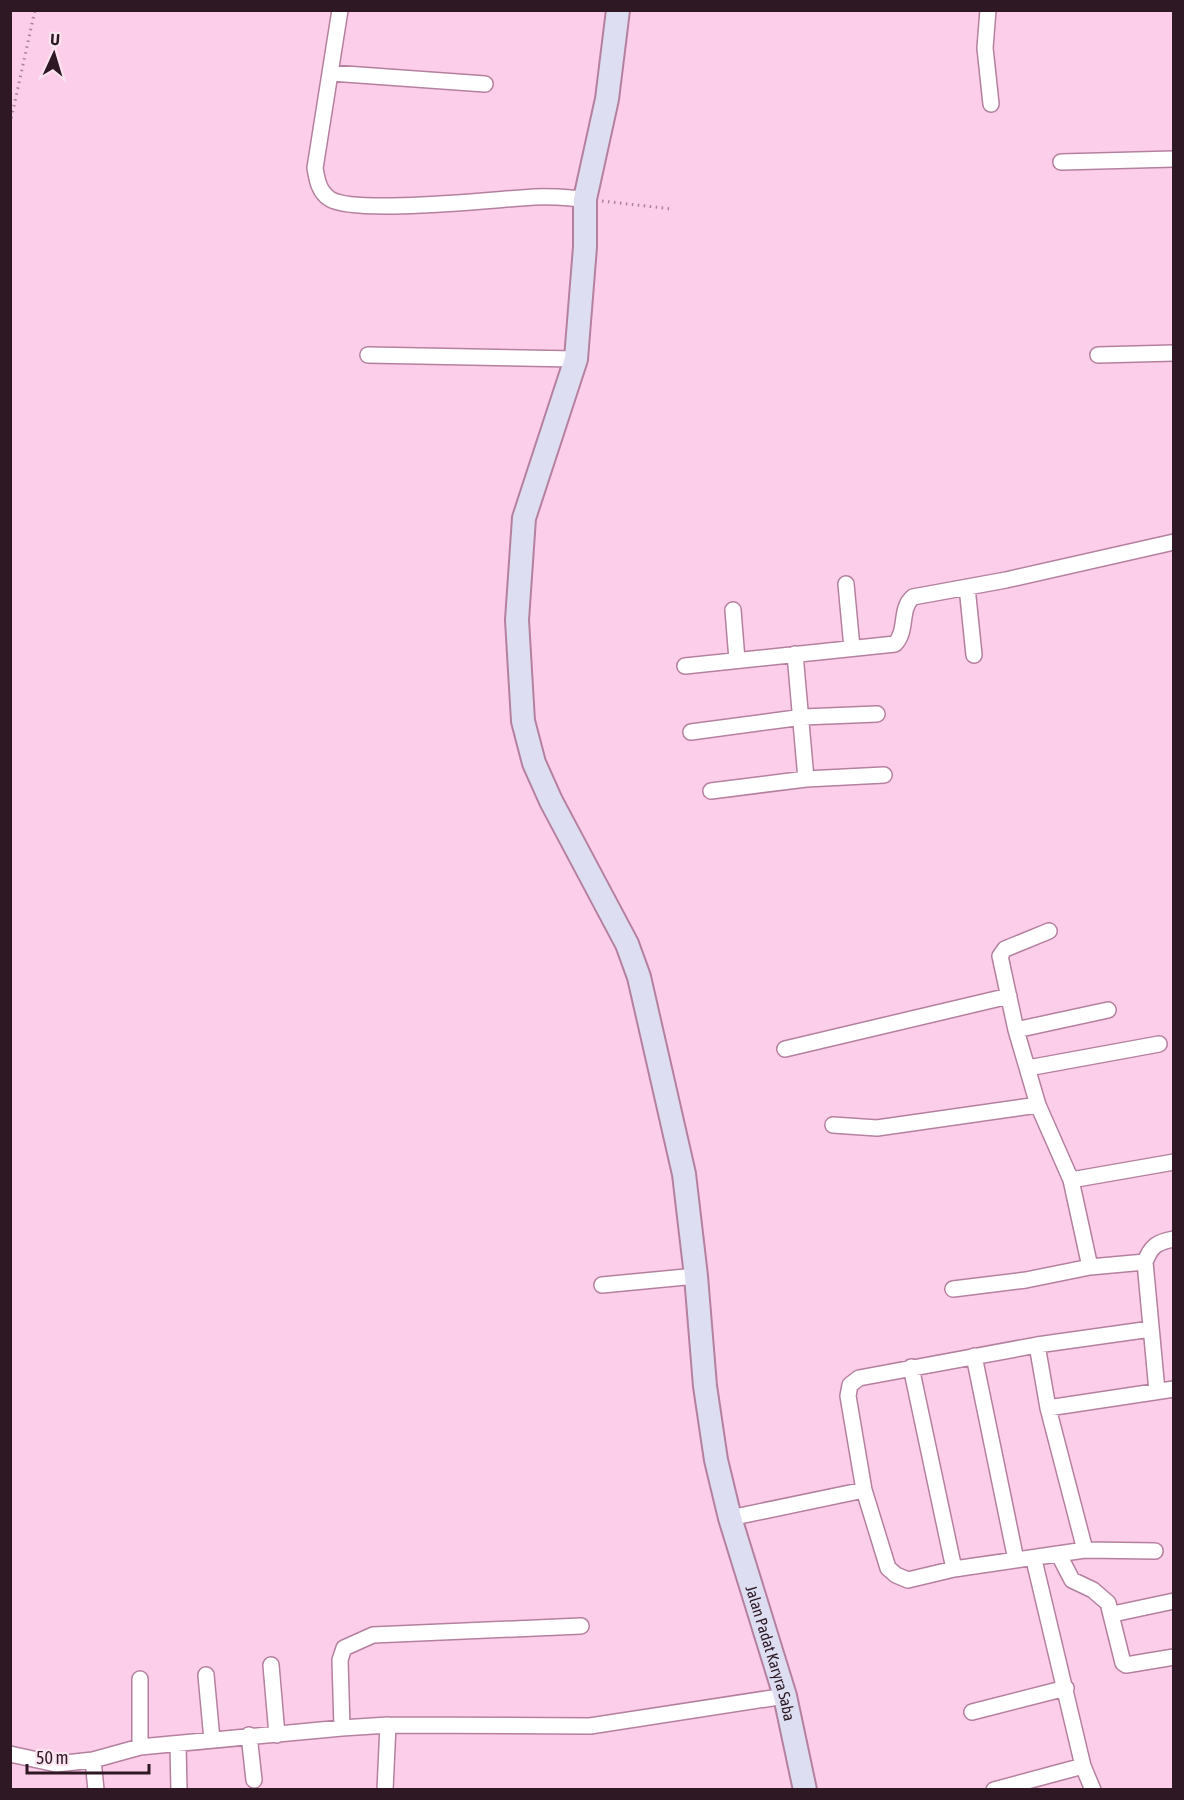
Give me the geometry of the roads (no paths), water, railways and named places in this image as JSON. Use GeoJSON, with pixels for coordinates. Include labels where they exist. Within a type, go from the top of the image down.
{"type":"FeatureCollection","features":[{"type":"Feature","properties":{"kind":"street"},"geometry":{"type":"LineString","coordinates":[[340,10],[331,73],[320,124],[315,168],[319,186],[331,200],[352,205],[381,207],[539,197],[585,199]]}},
{"type":"Feature","properties":{"kind":"street","name":"Jalan Padat Karyra Saba"},"geometry":{"type":"LineString","coordinates":[[618,10],[607,99],[585,199],[585,247],[576,359],[524,518],[521,538],[517,652],[523,721],[534,763],[551,801],[627,944],[639,977],[684,1174],[696,1276],[705,1386],[716,1460],[730,1518],[785,1696],[806,1790]]}},
{"type":"Feature","properties":{"kind":"street"},"geometry":{"type":"LineString","coordinates":[[988,10],[985,48],[991,104]]}},
{"type":"Feature","properties":{"kind":"street"},"geometry":{"type":"LineString","coordinates":[[331,73],[485,84]]}},
{"type":"Feature","properties":{"kind":"street"},"geometry":{"type":"LineString","coordinates":[[1061,162],[1173,159]]}},
{"type":"Feature","properties":{"kind":"street"},"geometry":{"type":"LineString","coordinates":[[1098,355],[1173,353]]}},
{"type":"Feature","properties":{"kind":"street"},"geometry":{"type":"LineString","coordinates":[[368,355],[576,359]]}},
{"type":"Feature","properties":{"kind":"street"},"geometry":{"type":"LineString","coordinates":[[685,666],[895,644],[902,633],[906,605],[913,597],[1173,542]]}},
{"type":"Feature","properties":{"kind":"street"},"geometry":{"type":"LineString","coordinates":[[846,584],[852,648]]}},
{"type":"Feature","properties":{"kind":"street"},"geometry":{"type":"LineString","coordinates":[[967,587],[974,656]]}},
{"type":"Feature","properties":{"kind":"street"},"geometry":{"type":"LineString","coordinates":[[733,610],[737,660]]}},
{"type":"Feature","properties":{"kind":"street"},"geometry":{"type":"LineString","coordinates":[[795,654],[803,717],[806,779]]}},
{"type":"Feature","properties":{"kind":"street"},"geometry":{"type":"LineString","coordinates":[[691,732],[803,717],[877,714]]}},
{"type":"Feature","properties":{"kind":"street"},"geometry":{"type":"LineString","coordinates":[[711,791],[806,779],[884,776]]}},
{"type":"Feature","properties":{"kind":"street"},"geometry":{"type":"LineString","coordinates":[[1049,931],[1001,952],[1016,1029],[1038,1105],[1071,1180],[1090,1267]]}},
{"type":"Feature","properties":{"kind":"street"},"geometry":{"type":"LineString","coordinates":[[785,1049],[1009,996]]}},
{"type":"Feature","properties":{"kind":"street"},"geometry":{"type":"LineString","coordinates":[[1016,1029],[1108,1010]]}},
{"type":"Feature","properties":{"kind":"street"},"geometry":{"type":"LineString","coordinates":[[1028,1068],[1159,1044]]}},
{"type":"Feature","properties":{"kind":"street"},"geometry":{"type":"LineString","coordinates":[[833,1125],[877,1128],[1038,1105]]}},
{"type":"Feature","properties":{"kind":"street"},"geometry":{"type":"LineString","coordinates":[[1071,1180],[1173,1162]]}},
{"type":"Feature","properties":{"kind":"street"},"geometry":{"type":"LineString","coordinates":[[1157,1391],[1145,1262],[1157,1242],[1173,1239]]}},
{"type":"Feature","properties":{"kind":"street"},"geometry":{"type":"LineString","coordinates":[[953,1289],[1026,1280],[1090,1267],[1145,1262]]}},
{"type":"Feature","properties":{"kind":"street"},"geometry":{"type":"LineString","coordinates":[[602,1285],[696,1276]]}},
{"type":"Feature","properties":{"kind":"street"},"geometry":{"type":"LineString","coordinates":[[1151,1329],[1037,1345],[859,1378],[850,1385],[848,1396],[864,1490],[888,1568],[893,1573],[908,1580],[954,1569],[1016,1560],[1035,1560],[1085,1550],[1155,1551]]}},
{"type":"Feature","properties":{"kind":"street"},"geometry":{"type":"LineString","coordinates":[[1037,1345],[1048,1408],[1085,1550]]}},
{"type":"Feature","properties":{"kind":"street"},"geometry":{"type":"LineString","coordinates":[[974,1356],[1016,1560]]}},
{"type":"Feature","properties":{"kind":"street"},"geometry":{"type":"LineString","coordinates":[[911,1367],[954,1569]]}},
{"type":"Feature","properties":{"kind":"street"},"geometry":{"type":"LineString","coordinates":[[1048,1408],[1173,1389]]}},
{"type":"Feature","properties":{"kind":"street"},"geometry":{"type":"LineString","coordinates":[[730,1518],[864,1490]]}},
{"type":"Feature","properties":{"kind":"street"},"geometry":{"type":"LineString","coordinates":[[1059,1555],[1068,1577],[1103,1598],[1113,1614],[1120,1661],[1124,1665],[1173,1657]]}},
{"type":"Feature","properties":{"kind":"street"},"geometry":{"type":"LineString","coordinates":[[1035,1560],[1083,1766],[1093,1790]]}},
{"type":"Feature","properties":{"kind":"street"},"geometry":{"type":"LineString","coordinates":[[1113,1614],[1173,1601]]}},
{"type":"Feature","properties":{"kind":"street"},"geometry":{"type":"LineString","coordinates":[[342,1728],[340,1660],[344,1648],[352,1643],[382,1634],[581,1626]]}},
{"type":"Feature","properties":{"kind":"street"},"geometry":{"type":"LineString","coordinates":[[271,1665],[277,1735]]}},
{"type":"Feature","properties":{"kind":"street"},"geometry":{"type":"LineString","coordinates":[[206,1675],[212,1740]]}},
{"type":"Feature","properties":{"kind":"street"},"geometry":{"type":"LineString","coordinates":[[140,1679],[140,1748]]}},
{"type":"Feature","properties":{"kind":"street"},"geometry":{"type":"LineString","coordinates":[[972,1712],[1066,1688]]}},
{"type":"Feature","properties":{"kind":"street"},"geometry":{"type":"LineString","coordinates":[[10,1754],[56,1764],[93,1760],[140,1748],[249,1735],[277,1735],[342,1728],[388,1725],[590,1726],[785,1696]]}},
{"type":"Feature","properties":{"kind":"street"},"geometry":{"type":"LineString","coordinates":[[384,1790],[388,1725]]}},
{"type":"Feature","properties":{"kind":"street"},"geometry":{"type":"LineString","coordinates":[[249,1735],[254,1780]]}},
{"type":"Feature","properties":{"kind":"street"},"geometry":{"type":"LineString","coordinates":[[178,1744],[179,1790]]}},
{"type":"Feature","properties":{"kind":"street"},"geometry":{"type":"LineString","coordinates":[[93,1760],[96,1790]]}},
{"type":"Feature","properties":{"kind":"street"},"geometry":{"type":"LineString","coordinates":[[994,1790],[1083,1766]]}}]}
